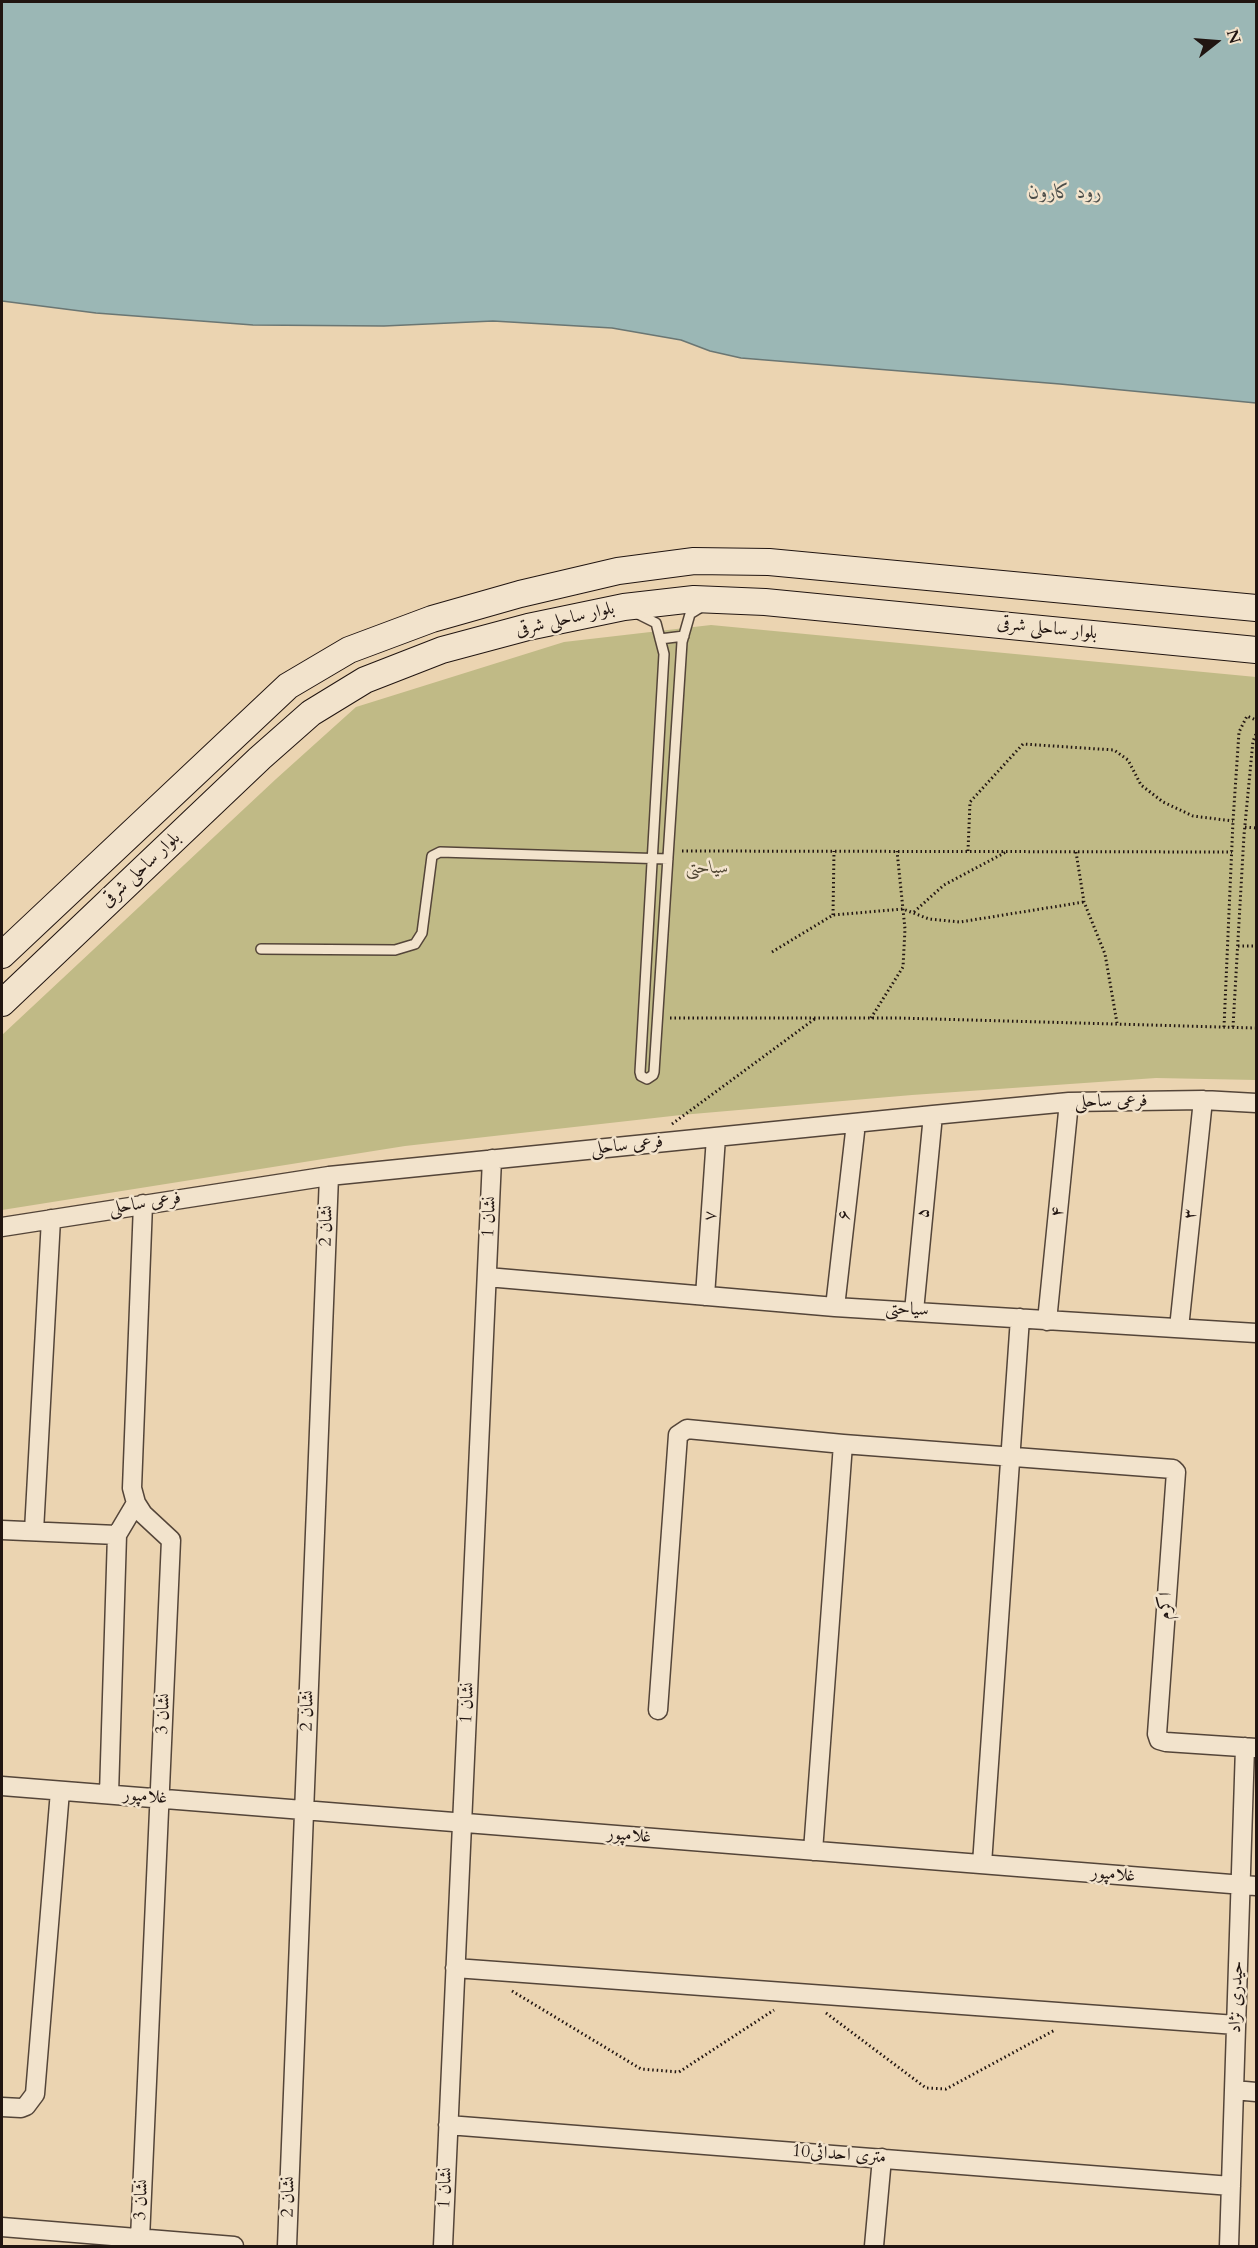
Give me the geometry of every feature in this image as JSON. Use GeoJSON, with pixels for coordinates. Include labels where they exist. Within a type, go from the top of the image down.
{"type":"FeatureCollection","features":[{"type":"Feature","properties":{"kind":"main road","name":"بلوار ساحلی شرقی"},"geometry":{"type":"LineString","coordinates":[[2,955],[288,686],[349,650],[432,619],[520,594],[618,571],[661,565],[694,561],[758,562],[1257,608]]}},
{"type":"Feature","properties":{"kind":"main road","name":"بلوار ساحلی شرقی"},"geometry":{"type":"LineString","coordinates":[[2,1003],[251,766],[311,713],[365,680],[442,650],[528,627],[624,607],[694,599],[765,602],[1257,650]]}},
{"type":"Feature","properties":{"kind":"street","name":"فرعی ساحلی"},"geometry":{"type":"LineString","coordinates":[[2,1227],[329,1176],[933,1115],[1070,1102],[1203,1100],[1257,1103]]}},
{"type":"Feature","properties":{"kind":"street","name":"۳"},"geometry":{"type":"LineString","coordinates":[[1179,1328],[1203,1100]]}},
{"type":"Feature","properties":{"kind":"street","name":"۴"},"geometry":{"type":"LineString","coordinates":[[1047,1321],[1070,1102]]}},
{"type":"Feature","properties":{"kind":"street","name":"۵"},"geometry":{"type":"LineString","coordinates":[[914,1311],[933,1115]]}},
{"type":"Feature","properties":{"kind":"street","name":"۶"},"geometry":{"type":"LineString","coordinates":[[835,1307],[856,1123]]}},
{"type":"Feature","properties":{"kind":"street","name":"۷"},"geometry":{"type":"LineString","coordinates":[[705,1296],[716,1137]]}},
{"type":"Feature","properties":{"kind":"street","name":"نشان 1"},"geometry":{"type":"LineString","coordinates":[[443,2247],[492,1159]]}},
{"type":"Feature","properties":{"kind":"street","name":"نشان 2"},"geometry":{"type":"LineString","coordinates":[[287,2247],[329,1176]]}},
{"type":"Feature","properties":{"kind":"street"},"geometry":{"type":"LineString","coordinates":[[109,1794],[117,1535],[136,1503],[132,1488],[143,1204]]}},
{"type":"Feature","properties":{"kind":"street"},"geometry":{"type":"LineString","coordinates":[[34,1531],[51,1219]]}},
{"type":"Feature","properties":{"kind":"street","name":"سیاحتی"},"geometry":{"type":"LineString","coordinates":[[487,1277],[835,1307],[1257,1333]]}},
{"type":"Feature","properties":{"kind":"street"},"geometry":{"type":"LineString","coordinates":[[982,1864],[1020,1318]]}},
{"type":"Feature","properties":{"kind":"street"},"geometry":{"type":"LineString","coordinates":[[658,1710],[678,1435],[687,1429],[1010,1457]]}},
{"type":"Feature","properties":{"kind":"street"},"geometry":{"type":"LineString","coordinates":[[813,1851],[843,1444]]}},
{"type":"Feature","properties":{"kind":"street","name":"اکرم"},"geometry":{"type":"LineString","coordinates":[[1010,1457],[1168,1468],[1176,1472],[1157,1734],[1159,1740],[1166,1743],[1251,1748]]}},
{"type":"Feature","properties":{"kind":"street","name":"نشان 3"},"geometry":{"type":"LineString","coordinates":[[136,1503],[143,1514],[171,1540],[140,2239]]}},
{"type":"Feature","properties":{"kind":"street"},"geometry":{"type":"LineString","coordinates":[[2,1530],[117,1535]]}},
{"type":"Feature","properties":{"kind":"street","name":"حیدری نژاد"},"geometry":{"type":"LineString","coordinates":[[1228,2247],[1236,2025],[1248,1886],[1251,1748]]}},
{"type":"Feature","properties":{"kind":"street","name":"غلامپور"},"geometry":{"type":"LineString","coordinates":[[2,1786],[1248,1886]]}},
{"type":"Feature","properties":{"kind":"street"},"geometry":{"type":"LineString","coordinates":[[2,2108],[26,2106],[35,2094],[60,1791]]}},
{"type":"Feature","properties":{"kind":"street"},"geometry":{"type":"LineString","coordinates":[[455,1968],[1236,2025]]}},
{"type":"Feature","properties":{"kind":"street"},"geometry":{"type":"LineString","coordinates":[[1234,2090],[1257,2092]]}},
{"type":"Feature","properties":{"kind":"street","name":"10متری احداثی"},"geometry":{"type":"LineString","coordinates":[[448,2124],[1231,2186]]}},
{"type":"Feature","properties":{"kind":"street"},"geometry":{"type":"LineString","coordinates":[[874,2247],[882,2158]]}},
{"type":"Feature","properties":{"kind":"street"},"geometry":{"type":"LineString","coordinates":[[2,2227],[234,2247]]}},
{"type":"Feature","properties":{"kind":"lane"},"geometry":{"type":"LineString","coordinates":[[624,607],[656,623],[664,654],[640,1072],[647,1079],[654,1072],[684,636],[690,614],[713,600]]}},
{"type":"Feature","properties":{"kind":"lane"},"geometry":{"type":"LineString","coordinates":[[660,639],[684,636]]}},
{"type":"Feature","properties":{"kind":"lane"},"geometry":{"type":"LineString","coordinates":[[261,949],[395,950],[415,944],[422,933],[432,856],[440,852],[652,857],[668,855]]}},
{"type":"Feature","properties":{"kind":"path"},"geometry":{"type":"LineString","coordinates":[[1224,1027],[1239,732],[1247,716],[1256,718]]}},
{"type":"Feature","properties":{"kind":"path"},"geometry":{"type":"LineString","coordinates":[[1233,1027],[1245,826],[1253,741],[1257,734]]}},
{"type":"Feature","properties":{"kind":"path"},"geometry":{"type":"LineString","coordinates":[[968,851],[970,802],[1023,744],[1114,750],[1128,760],[1141,785],[1163,802],[1193,816],[1233,821]]}},
{"type":"Feature","properties":{"kind":"path"},"geometry":{"type":"LineString","coordinates":[[1245,826],[1257,828]]}},
{"type":"Feature","properties":{"kind":"path"},"geometry":{"type":"LineString","coordinates":[[668,855],[834,851],[1232,852]]}},
{"type":"Feature","properties":{"kind":"path"},"geometry":{"type":"LineString","coordinates":[[833,915],[834,851]]}},
{"type":"Feature","properties":{"kind":"path"},"geometry":{"type":"LineString","coordinates":[[871,1018],[903,968],[905,929],[897,851]]}},
{"type":"Feature","properties":{"kind":"path"},"geometry":{"type":"LineString","coordinates":[[914,913],[944,885],[1007,851]]}},
{"type":"Feature","properties":{"kind":"path"},"geometry":{"type":"LineString","coordinates":[[1076,852],[1084,902],[1105,954],[1117,1023]]}},
{"type":"Feature","properties":{"kind":"path"},"geometry":{"type":"LineString","coordinates":[[772,952],[833,915],[903,909],[929,919],[960,922],[1084,902]]}},
{"type":"Feature","properties":{"kind":"path"},"geometry":{"type":"LineString","coordinates":[[1238,946],[1257,946]]}},
{"type":"Feature","properties":{"kind":"path"},"geometry":{"type":"LineString","coordinates":[[658,1018],[871,1018],[1257,1028]]}},
{"type":"Feature","properties":{"kind":"path"},"geometry":{"type":"LineString","coordinates":[[644,1144],[816,1018]]}},
{"type":"Feature","properties":{"kind":"path"},"geometry":{"type":"LineString","coordinates":[[506,1987],[641,2069],[679,2072],[801,1993],[926,2088],[946,2090],[1055,2030]]}},
{"type":"Feature","properties":{"kind":"green space","name":"سیاحتی"},"geometry":{"type":"Polygon","coordinates":[[[711,625],[1256,677],[1256,1080],[1156,1078],[912,1095],[681,1115],[405,1146],[2,1210],[2,1035],[356,707],[564,642],[711,625]]]}},
{"type":"Feature","properties":{"kind":"water","name":"رود کارون"},"geometry":{"type":"Polygon","coordinates":[[[2,2],[1256,2],[1256,403],[1060,384],[741,358],[710,351],[681,340],[612,328],[493,321],[384,326],[253,325],[96,313],[2,301],[2,2]]]}}]}
